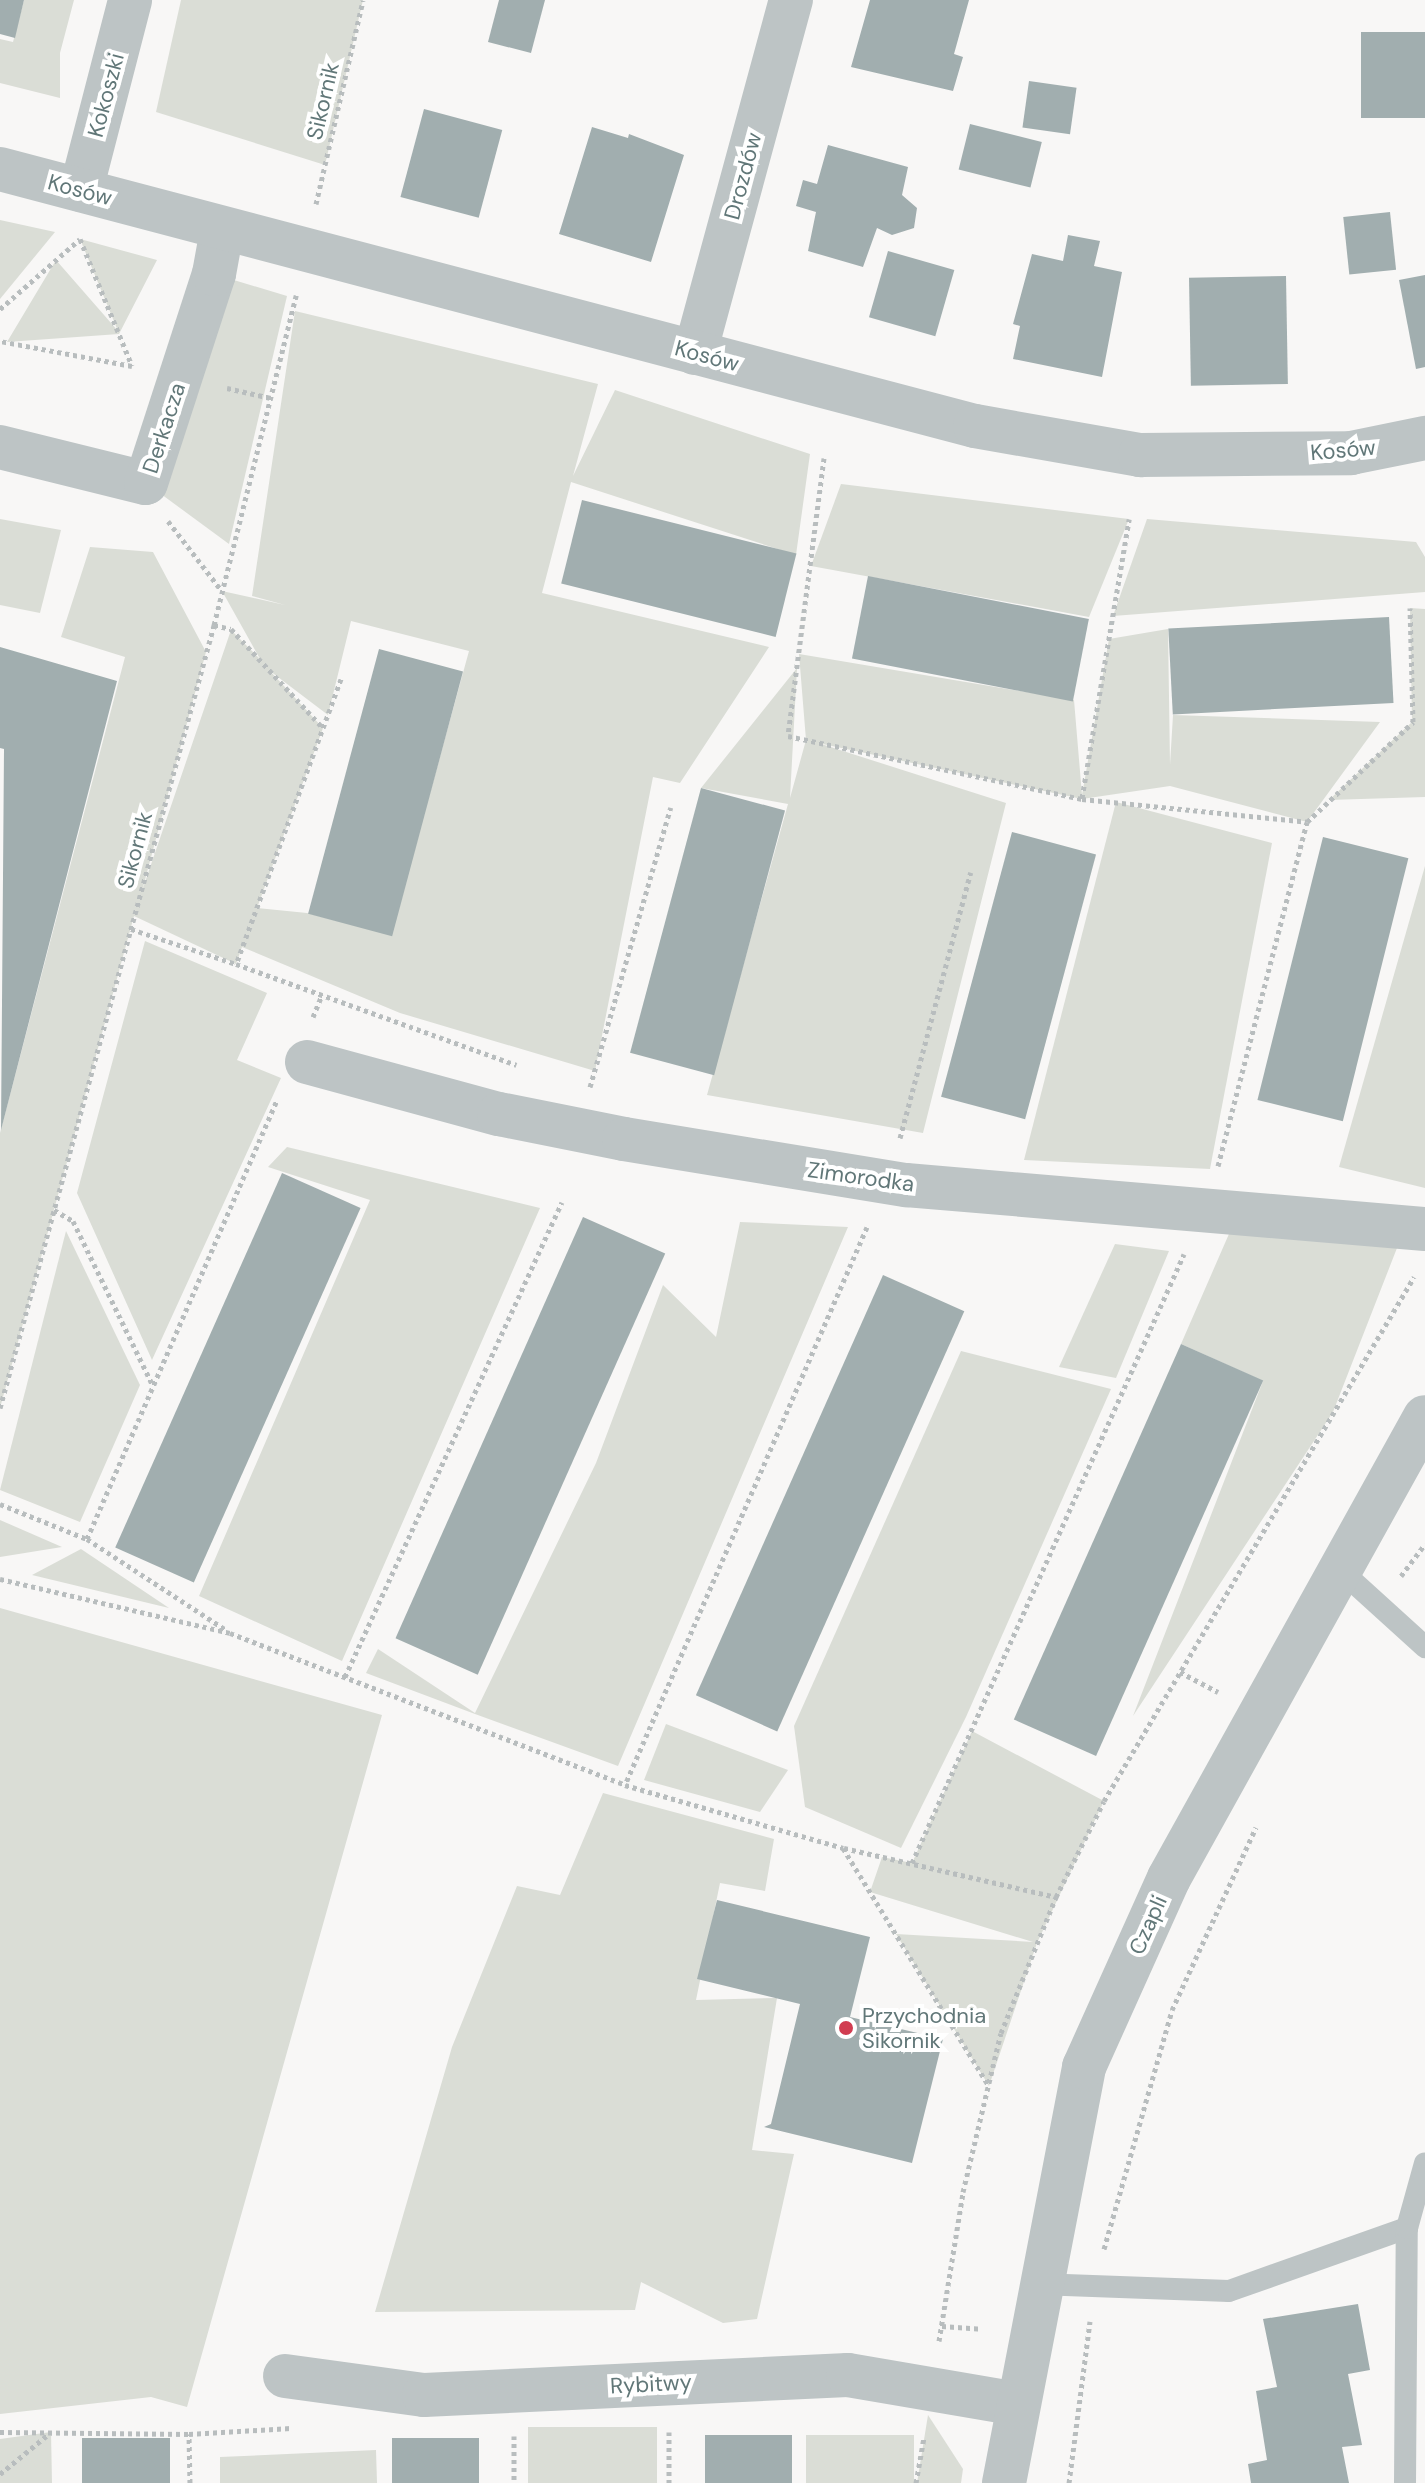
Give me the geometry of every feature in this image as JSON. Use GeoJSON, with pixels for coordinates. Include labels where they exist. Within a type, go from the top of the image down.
{"type":"FeatureCollection","features":[{"type":"Feature","properties":{"kind":"street","name":"Kokoszki"},"geometry":{"type":"LineString","coordinates":[[81,190],[130,0]]}},
{"type":"Feature","properties":{"kind":"street","name":"Drozdów"},"geometry":{"type":"LineString","coordinates":[[695,353],[791,0]]}},
{"type":"Feature","properties":{"kind":"street","name":"Kosów"},"geometry":{"type":"LineString","coordinates":[[0,169],[222,230],[975,426],[1140,455],[1351,453],[1425,438]]}},
{"type":"Feature","properties":{"kind":"street","name":"Derkacza"},"geometry":{"type":"LineString","coordinates":[[0,447],[146,483],[214,274],[222,230]]}},
{"type":"Feature","properties":{"kind":"street","name":"Zimorodka"},"geometry":{"type":"LineString","coordinates":[[307,1062],[499,1114],[906,1185],[1422,1250]]}},
{"type":"Feature","properties":{"kind":"street","name":"Czapli"},"geometry":{"type":"LineString","coordinates":[[1004,2483],[1038,2284],[1084,2067],[1169,1878],[1338,1568],[1425,1417]]}},
{"type":"Feature","properties":{"kind":"street","name":"Rybitwy"},"geometry":{"type":"LineString","coordinates":[[285,2376],[424,2395],[848,2375],[1017,2404]]}},
{"type":"Feature","properties":{"kind":"lane"},"geometry":{"type":"LineString","coordinates":[[1338,1568],[1425,1647]]}},
{"type":"Feature","properties":{"kind":"lane"},"geometry":{"type":"LineString","coordinates":[[1405,2483],[1407,2228],[1425,2163]]}},
{"type":"Feature","properties":{"kind":"lane"},"geometry":{"type":"LineString","coordinates":[[1038,2284],[1229,2291],[1407,2228]]}},
{"type":"Feature","properties":{"kind":"path","name":"Sikornik"},"geometry":{"type":"LineString","coordinates":[[315,210],[363,0]]}},
{"type":"Feature","properties":{"kind":"path"},"geometry":{"type":"LineString","coordinates":[[0,309],[80,239],[132,366],[0,341]]}},
{"type":"Feature","properties":{"kind":"path","name":"Sikornik"},"geometry":{"type":"LineString","coordinates":[[0,1408],[214,625],[295,299]]}},
{"type":"Feature","properties":{"kind":"path"},"geometry":{"type":"LineString","coordinates":[[824,458],[788,736],[1082,799],[1307,822]]}},
{"type":"Feature","properties":{"kind":"path"},"geometry":{"type":"LineString","coordinates":[[158,508],[222,591]]}},
{"type":"Feature","properties":{"kind":"path"},"geometry":{"type":"LineString","coordinates":[[1082,799],[1129,519]]}},
{"type":"Feature","properties":{"kind":"path"},"geometry":{"type":"LineString","coordinates":[[1216,1174],[1307,822],[1413,722],[1410,608]]}},
{"type":"Feature","properties":{"kind":"path"},"geometry":{"type":"LineString","coordinates":[[214,625],[231,629],[323,728]]}},
{"type":"Feature","properties":{"kind":"path"},"geometry":{"type":"LineString","coordinates":[[236,964],[341,679]]}},
{"type":"Feature","properties":{"kind":"path"},"geometry":{"type":"LineString","coordinates":[[589,1091],[671,807]]}},
{"type":"Feature","properties":{"kind":"path"},"geometry":{"type":"LineString","coordinates":[[897,1151],[971,872]]}},
{"type":"Feature","properties":{"kind":"path"},"geometry":{"type":"LineString","coordinates":[[131,929],[530,1070]]}},
{"type":"Feature","properties":{"kind":"path"},"geometry":{"type":"LineString","coordinates":[[574,1086],[604,1094]]}},
{"type":"Feature","properties":{"kind":"path"},"geometry":{"type":"LineString","coordinates":[[87,1539],[267,1123]]}},
{"type":"Feature","properties":{"kind":"path"},"geometry":{"type":"LineString","coordinates":[[345,1677],[562,1202]]}},
{"type":"Feature","properties":{"kind":"path"},"geometry":{"type":"LineString","coordinates":[[54,1210],[73,1221],[152,1384]]}},
{"type":"Feature","properties":{"kind":"path"},"geometry":{"type":"LineString","coordinates":[[625,1785],[873,1214]]}},
{"type":"Feature","properties":{"kind":"path"},"geometry":{"type":"LineString","coordinates":[[938,2354],[963,2192],[1001,2033],[1056,1897],[1180,1672],[1422,1250]]}},
{"type":"Feature","properties":{"kind":"path"},"geometry":{"type":"LineString","coordinates":[[912,1863],[1185,1253]]}},
{"type":"Feature","properties":{"kind":"path"},"geometry":{"type":"LineString","coordinates":[[0,1504],[87,1539],[230,1633]]}},
{"type":"Feature","properties":{"kind":"path"},"geometry":{"type":"LineString","coordinates":[[1421,1551],[1425,1544]]}},
{"type":"Feature","properties":{"kind":"path"},"geometry":{"type":"LineString","coordinates":[[0,1579],[230,1633],[625,1785],[843,1848],[1056,1897]]}},
{"type":"Feature","properties":{"kind":"path"},"geometry":{"type":"LineString","coordinates":[[1180,1672],[1223,1694]]}},
{"type":"Feature","properties":{"kind":"path"},"geometry":{"type":"LineString","coordinates":[[1069,2483],[1097,2286],[1172,2010],[1260,1820]]}},
{"type":"Feature","properties":{"kind":"path"},"geometry":{"type":"LineString","coordinates":[[843,1848],[989,2086]]}},
{"type":"Feature","properties":{"kind":"path"},"geometry":{"type":"LineString","coordinates":[[942,2326],[981,2329]]}},
{"type":"Feature","properties":{"kind":"path"},"geometry":{"type":"LineString","coordinates":[[916,2483],[926,2425]]}},
{"type":"Feature","properties":{"kind":"path"},"geometry":{"type":"LineString","coordinates":[[0,2432],[189,2434]]}},
{"type":"Feature","properties":{"kind":"path"},"geometry":{"type":"LineString","coordinates":[[0,2474],[51,2432]]}},
{"type":"Feature","properties":{"kind":"shaded area"},"geometry":{"type":"Polygon","coordinates":[[[24,0],[74,0],[60,53],[60,98],[0,83],[0,39],[13,42],[24,0]]]}},
{"type":"Feature","properties":{"kind":"shaded area"},"geometry":{"type":"Polygon","coordinates":[[[181,0],[363,0],[325,165],[156,112],[181,0]]]}},
{"type":"Feature","properties":{"kind":"shaded area"},"geometry":{"type":"Polygon","coordinates":[[[0,220],[55,232],[0,299],[0,220]]]}},
{"type":"Feature","properties":{"kind":"shaded area"},"geometry":{"type":"Polygon","coordinates":[[[80,239],[157,260],[119,334],[7,342],[56,260],[118,331],[80,239]]]}},
{"type":"Feature","properties":{"kind":"shaded area"},"geometry":{"type":"Polygon","coordinates":[[[214,274],[287,296],[229,544],[146,483],[214,274]]]}},
{"type":"Feature","properties":{"kind":"shaded area"},"geometry":{"type":"Polygon","coordinates":[[[295,311],[598,384],[573,476],[615,390],[810,454],[796,555],[571,482],[542,593],[769,647],[680,783],[653,777],[595,1071],[400,1013],[242,947],[236,964],[134,916],[0,1408],[0,1133],[125,657],[61,637],[90,547],[153,552],[206,652],[142,891],[231,630],[260,659],[222,591],[285,605],[252,596],[295,311]],[[351,621],[328,715],[270,671],[323,728],[257,908],[307,913],[391,935],[469,651],[351,621]]]}},
{"type":"Feature","properties":{"kind":"shaded area"},"geometry":{"type":"Polygon","coordinates":[[[841,484],[1129,519],[1089,617],[811,566],[841,484]]]}},
{"type":"Feature","properties":{"kind":"shaded area"},"geometry":{"type":"Polygon","coordinates":[[[0,519],[61,530],[40,613],[0,605],[0,519]]]}},
{"type":"Feature","properties":{"kind":"shaded area"},"geometry":{"type":"Polygon","coordinates":[[[1147,519],[1416,542],[1425,557],[1425,592],[1113,616],[1147,519]]]}},
{"type":"Feature","properties":{"kind":"shaded area"},"geometry":{"type":"Polygon","coordinates":[[[1410,608],[1425,609],[1425,797],[1329,800],[1412,722],[1410,608]]]}},
{"type":"Feature","properties":{"kind":"shaded area"},"geometry":{"type":"Polygon","coordinates":[[[1168,629],[1170,765],[1173,715],[1380,722],[1307,822],[1170,786],[1082,799],[818,743],[1006,803],[923,1133],[707,1095],[788,804],[701,788],[797,668],[790,798],[806,740],[799,654],[1074,700],[1082,795],[1109,639],[1168,629]]]}},
{"type":"Feature","properties":{"kind":"shaded area"},"geometry":{"type":"Polygon","coordinates":[[[1116,802],[1272,843],[1210,1169],[1024,1160],[1116,802]]]}},
{"type":"Feature","properties":{"kind":"shaded area"},"geometry":{"type":"Polygon","coordinates":[[[1425,866],[1425,1188],[1339,1167],[1425,866]]]}},
{"type":"Feature","properties":{"kind":"shaded area"},"geometry":{"type":"Polygon","coordinates":[[[145,941],[267,993],[237,1060],[281,1078],[152,1360],[77,1193],[145,941]]]}},
{"type":"Feature","properties":{"kind":"shaded area"},"geometry":{"type":"Polygon","coordinates":[[[287,1147],[540,1208],[342,1661],[199,1596],[370,1200],[268,1167],[287,1147]]]}},
{"type":"Feature","properties":{"kind":"shaded area"},"geometry":{"type":"Polygon","coordinates":[[[740,1222],[848,1227],[618,1766],[366,1673],[378,1649],[475,1713],[596,1463],[663,1285],[716,1337],[740,1222]]]}},
{"type":"Feature","properties":{"kind":"shaded area"},"geometry":{"type":"Polygon","coordinates":[[[1232,1227],[1397,1248],[1333,1412],[1133,1716],[1263,1381],[1181,1344],[1232,1227]]]}},
{"type":"Feature","properties":{"kind":"shaded area"},"geometry":{"type":"Polygon","coordinates":[[[66,1231],[140,1385],[80,1522],[0,1490],[66,1231]]]}},
{"type":"Feature","properties":{"kind":"shaded area"},"geometry":{"type":"Polygon","coordinates":[[[1115,1244],[1169,1251],[1116,1378],[1059,1367],[1115,1244]]]}},
{"type":"Feature","properties":{"kind":"shaded area"},"geometry":{"type":"Polygon","coordinates":[[[961,1351],[1111,1389],[966,1717],[901,1848],[805,1807],[794,1726],[961,1351]]]}},
{"type":"Feature","properties":{"kind":"shaded area"},"geometry":{"type":"Polygon","coordinates":[[[0,1520],[62,1547],[0,1557],[0,1520]]]}},
{"type":"Feature","properties":{"kind":"shaded area"},"geometry":{"type":"Polygon","coordinates":[[[81,1549],[169,1608],[32,1575],[81,1549]]]}},
{"type":"Feature","properties":{"kind":"shaded area"},"geometry":{"type":"Polygon","coordinates":[[[0,1608],[382,1715],[187,2407],[151,2397],[0,2414],[0,1608]]]}},
{"type":"Feature","properties":{"kind":"shaded area"},"geometry":{"type":"Polygon","coordinates":[[[666,1724],[788,1770],[760,1812],[644,1780],[666,1724]]]}},
{"type":"Feature","properties":{"kind":"shaded area"},"geometry":{"type":"Polygon","coordinates":[[[972,1731],[1104,1801],[1037,1943],[989,2086],[896,1934],[1033,1942],[870,1892],[882,1857],[912,1863],[972,1731]]]}},
{"type":"Feature","properties":{"kind":"shaded area"},"geometry":{"type":"Polygon","coordinates":[[[603,1793],[774,1839],[765,1891],[720,1883],[696,2000],[777,1998],[752,2150],[794,2154],[757,2319],[723,2323],[641,2282],[635,2310],[375,2312],[452,2047],[517,1886],[560,1895],[603,1793]]]}},
{"type":"Feature","properties":{"kind":"shaded area"},"geometry":{"type":"Polygon","coordinates":[[[928,2415],[963,2469],[961,2483],[917,2483],[928,2415]]]}},
{"type":"Feature","properties":{"kind":"shaded area"},"geometry":{"type":"Polygon","coordinates":[[[528,2427],[657,2427],[657,2483],[528,2483],[528,2427]]]}},
{"type":"Feature","properties":{"kind":"shaded area"},"geometry":{"type":"Polygon","coordinates":[[[51,2432],[52,2483],[0,2483],[0,2439],[51,2432]]]}},
{"type":"Feature","properties":{"kind":"shaded area"},"geometry":{"type":"Polygon","coordinates":[[[806,2435],[914,2435],[914,2483],[806,2483],[806,2435]]]}},
{"type":"Feature","properties":{"kind":"shaded area"},"geometry":{"type":"Polygon","coordinates":[[[376,2450],[377,2483],[220,2483],[220,2457],[376,2450]]]}},
{"type":"Feature","properties":{"kind":"building"},"geometry":{"type":"Polygon","coordinates":[[[0,0],[24,0],[15,38],[0,34],[0,0]]]}},
{"type":"Feature","properties":{"kind":"building"},"geometry":{"type":"Polygon","coordinates":[[[499,0],[545,0],[531,53],[488,42],[499,0]]]}},
{"type":"Feature","properties":{"kind":"building"},"geometry":{"type":"Polygon","coordinates":[[[870,0],[969,0],[954,54],[963,57],[953,91],[851,67],[870,0]]]}},
{"type":"Feature","properties":{"kind":"building"},"geometry":{"type":"Polygon","coordinates":[[[1361,32],[1425,32],[1425,118],[1361,118],[1361,32]]]}},
{"type":"Feature","properties":{"kind":"building"},"geometry":{"type":"Polygon","coordinates":[[[1029,81],[1077,88],[1070,134],[1022,128],[1029,81]]]}},
{"type":"Feature","properties":{"kind":"building"},"geometry":{"type":"Polygon","coordinates":[[[424,109],[502,130],[479,218],[400,197],[424,109]]]}},
{"type":"Feature","properties":{"kind":"building"},"geometry":{"type":"Polygon","coordinates":[[[970,124],[1042,142],[1030,188],[959,170],[970,124]]]}},
{"type":"Feature","properties":{"kind":"building"},"geometry":{"type":"Polygon","coordinates":[[[592,127],[628,138],[629,134],[684,155],[651,262],[559,234],[592,127]]]}},
{"type":"Feature","properties":{"kind":"building"},"geometry":{"type":"Polygon","coordinates":[[[828,145],[908,167],[902,195],[917,208],[914,228],[892,235],[877,228],[863,267],[808,251],[816,212],[796,206],[803,180],[817,184],[828,145]]]}},
{"type":"Feature","properties":{"kind":"building"},"geometry":{"type":"Polygon","coordinates":[[[1390,212],[1396,270],[1349,275],[1343,217],[1390,212]]]}},
{"type":"Feature","properties":{"kind":"building"},"geometry":{"type":"Polygon","coordinates":[[[1068,235],[1100,241],[1094,266],[1122,272],[1102,377],[1013,359],[1020,326],[1013,324],[1032,254],[1063,261],[1068,235]]]}},
{"type":"Feature","properties":{"kind":"building"},"geometry":{"type":"Polygon","coordinates":[[[888,251],[954,270],[935,336],[869,317],[888,251]]]}},
{"type":"Feature","properties":{"kind":"building"},"geometry":{"type":"Polygon","coordinates":[[[1425,275],[1425,367],[1416,369],[1399,280],[1425,275]]]}},
{"type":"Feature","properties":{"kind":"building"},"geometry":{"type":"Polygon","coordinates":[[[1286,276],[1288,384],[1191,386],[1189,278],[1286,276]]]}},
{"type":"Feature","properties":{"kind":"building"},"geometry":{"type":"Polygon","coordinates":[[[582,500],[796,553],[776,637],[561,583],[582,500]]]}},
{"type":"Feature","properties":{"kind":"building"},"geometry":{"type":"Polygon","coordinates":[[[868,576],[1089,619],[1073,701],[852,658],[868,576]]]}},
{"type":"Feature","properties":{"kind":"building"},"geometry":{"type":"Polygon","coordinates":[[[1389,617],[1394,703],[1173,714],[1168,629],[1389,617]]]}},
{"type":"Feature","properties":{"kind":"building"},"geometry":{"type":"Polygon","coordinates":[[[0,647],[117,681],[1,1130],[4,749],[0,748],[0,647]]]}},
{"type":"Feature","properties":{"kind":"building"},"geometry":{"type":"Polygon","coordinates":[[[379,649],[463,672],[392,936],[308,914],[379,649]]]}},
{"type":"Feature","properties":{"kind":"building"},"geometry":{"type":"Polygon","coordinates":[[[701,788],[785,811],[714,1075],[630,1053],[701,788]]]}},
{"type":"Feature","properties":{"kind":"building"},"geometry":{"type":"Polygon","coordinates":[[[1012,832],[1096,855],[1025,1119],[941,1097],[1012,832]]]}},
{"type":"Feature","properties":{"kind":"building"},"geometry":{"type":"Polygon","coordinates":[[[1323,837],[1408,858],[1343,1121],[1257,1100],[1323,837]]]}},
{"type":"Feature","properties":{"kind":"building"},"geometry":{"type":"Polygon","coordinates":[[[282,1173],[361,1208],[194,1583],[115,1548],[282,1173]]]}},
{"type":"Feature","properties":{"kind":"building"},"geometry":{"type":"Polygon","coordinates":[[[583,1217],[665,1254],[478,1675],[395,1638],[583,1217]]]}},
{"type":"Feature","properties":{"kind":"building"},"geometry":{"type":"Polygon","coordinates":[[[883,1275],[964,1311],[777,1731],[696,1695],[883,1275]]]}},
{"type":"Feature","properties":{"kind":"building"},"geometry":{"type":"Polygon","coordinates":[[[1181,1344],[1263,1381],[1096,1756],[1014,1719],[1181,1344]]]}},
{"type":"Feature","properties":{"kind":"building","name":"Przychodnia Sikornik"},"geometry":{"type":"Polygon","coordinates":[[[717,1900],[870,1937],[850,2017],[943,2039],[912,2163],[764,2127],[771,2124],[800,2004],[697,1979],[717,1900]]]}},
{"type":"Feature","properties":{"kind":"building"},"geometry":{"type":"Polygon","coordinates":[[[1358,2304],[1370,2370],[1348,2374],[1362,2445],[1342,2447],[1349,2483],[1251,2483],[1248,2464],[1267,2460],[1256,2391],[1277,2387],[1263,2319],[1358,2304]]]}},
{"type":"Feature","properties":{"kind":"building"},"geometry":{"type":"Polygon","coordinates":[[[705,2435],[792,2435],[792,2483],[705,2483],[705,2435]]]}},
{"type":"Feature","properties":{"kind":"building"},"geometry":{"type":"Polygon","coordinates":[[[82,2438],[170,2438],[170,2483],[82,2483],[82,2438]]]}},
{"type":"Feature","properties":{"kind":"building"},"geometry":{"type":"Polygon","coordinates":[[[392,2438],[479,2438],[479,2483],[392,2483],[392,2438]]]}},
{"type":"Feature","properties":{"kind":"place","name":"Przychodnia Sikornik"},"geometry":{"type":"Point","coordinates":[846,2028]}}]}
